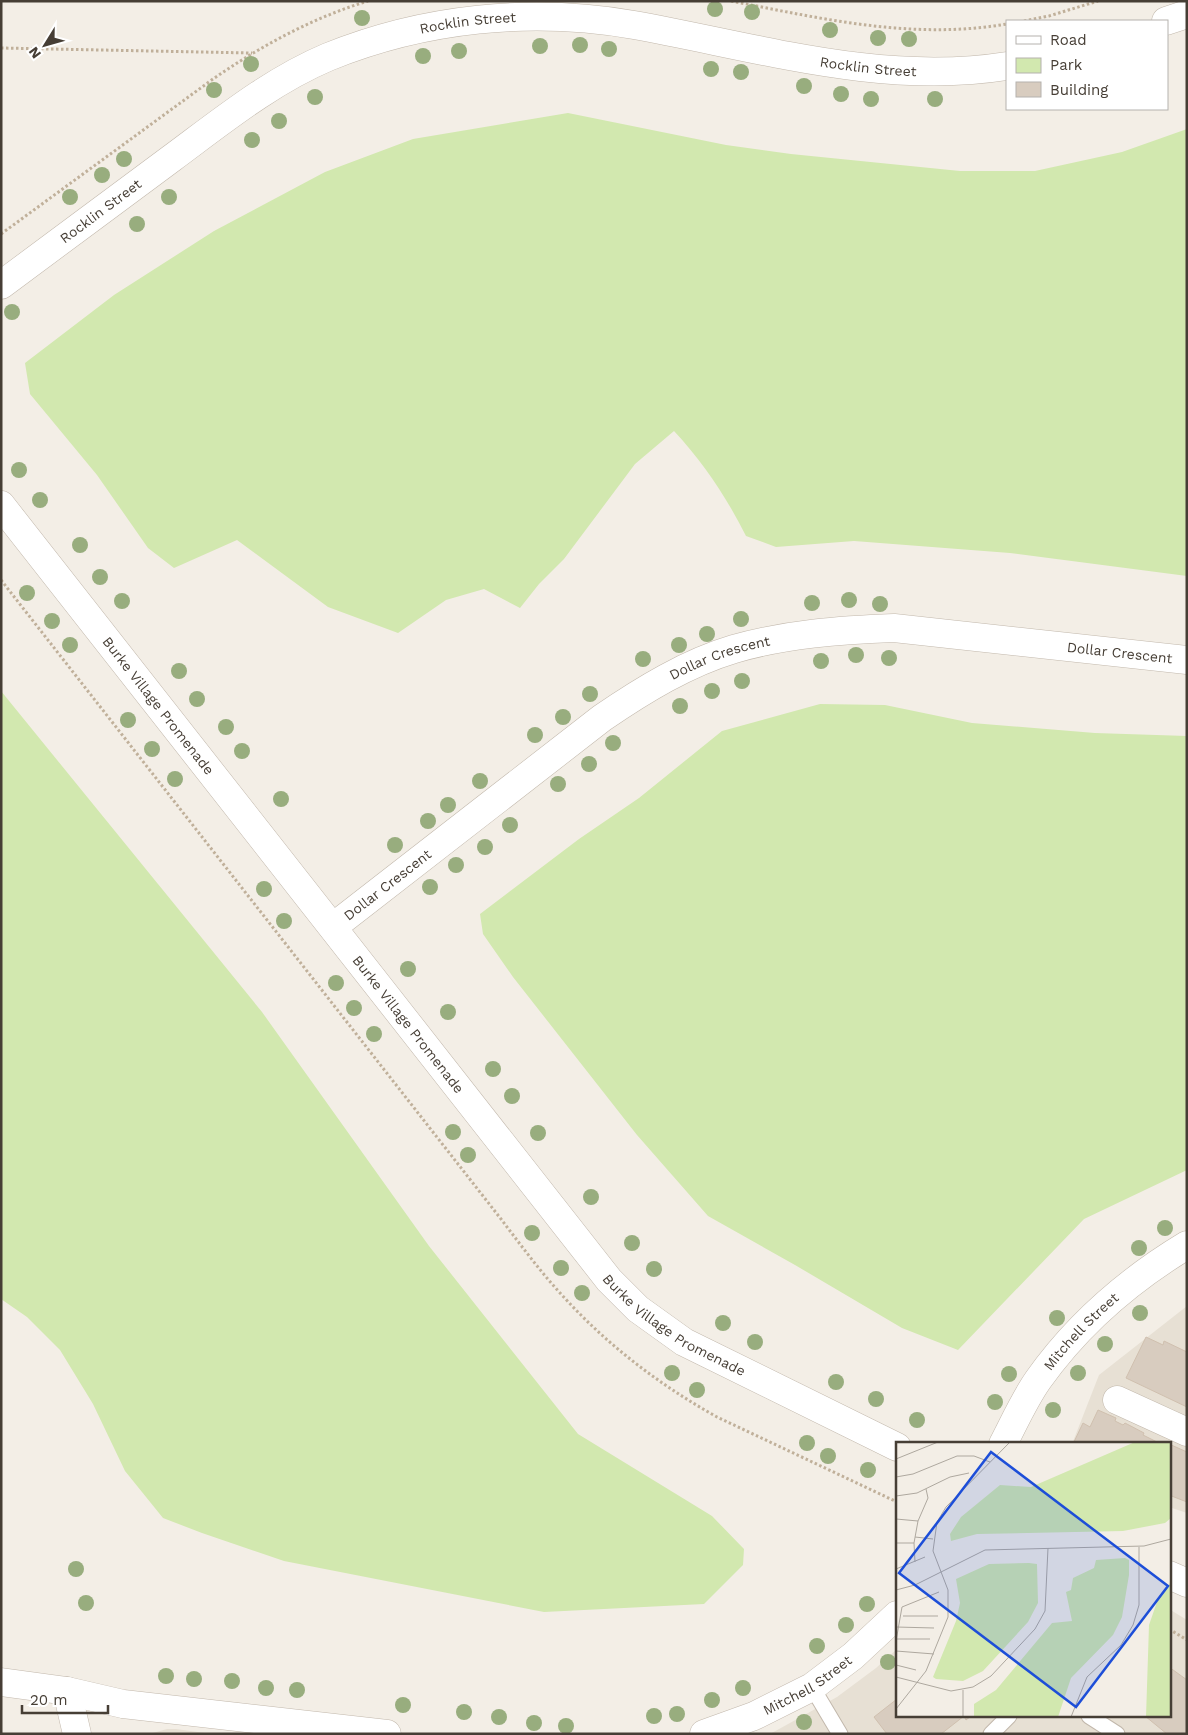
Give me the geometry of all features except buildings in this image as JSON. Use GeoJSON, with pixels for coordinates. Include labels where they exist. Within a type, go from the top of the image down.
{"type":"FeatureCollection","features":[{"type":"Feature","properties":{"kind":"street"},"geometry":{"type":"LineString","coordinates":[[1168,20],[1187,14]]}},
{"type":"Feature","properties":{"kind":"street","name":"Rocklin Street"},"geometry":{"type":"LineString","coordinates":[[1,285],[257,95],[326,58],[409,30],[506,17],[551,16],[631,24],[841,65],[881,70],[951,72],[1006,66]]}},
{"type":"Feature","properties":{"kind":"street","name":"Burke Village Promenade"},"geometry":{"type":"LineString","coordinates":[[1,505],[609,1280],[638,1308],[684,1342],[896,1447]]}},
{"type":"Feature","properties":{"kind":"street","name":"Dollar Crescent"},"geometry":{"type":"LineString","coordinates":[[333,927],[602,718],[635,696],[683,670],[734,649],[809,634],[850,629],[894,628],[1187,660]]}},
{"type":"Feature","properties":{"kind":"street","name":"Mitchell Street"},"geometry":{"type":"LineString","coordinates":[[1004,1442],[1037,1381],[1087,1322],[1110,1300],[1165,1258],[1187,1245]]}},
{"type":"Feature","properties":{"kind":"street"},"geometry":{"type":"LineString","coordinates":[[1117,1400],[1187,1432]]}},
{"type":"Feature","properties":{"kind":"street"},"geometry":{"type":"LineString","coordinates":[[1170,1575],[1187,1583]]}},
{"type":"Feature","properties":{"kind":"street","name":"Mitchell Street"},"geometry":{"type":"LineString","coordinates":[[704,1734],[754,1716],[812,1687],[853,1656],[896,1616]]}},
{"type":"Feature","properties":{"kind":"street"},"geometry":{"type":"LineString","coordinates":[[1,1682],[67,1691],[123,1704],[387,1734]]}},
{"type":"Feature","properties":{"kind":"street"},"geometry":{"type":"LineString","coordinates":[[67,1691],[77,1734]]}},
{"type":"Feature","properties":{"kind":"lane"},"geometry":{"type":"LineString","coordinates":[[812,1687],[840,1734]]}},
{"type":"Feature","properties":{"kind":"lane"},"geometry":{"type":"LineString","coordinates":[[991,1734],[1007,1718]]}},
{"type":"Feature","properties":{"kind":"lane"},"geometry":{"type":"LineString","coordinates":[[1092,1718],[1117,1734]]}},
{"type":"Feature","properties":{"kind":"path"},"geometry":{"type":"LineString","coordinates":[[1,234],[213,78],[252,53],[307,25],[368,1]]}},
{"type":"Feature","properties":{"kind":"path"},"geometry":{"type":"LineString","coordinates":[[731,1],[882,28],[938,31],[1006,24]]}},
{"type":"Feature","properties":{"kind":"path"},"geometry":{"type":"LineString","coordinates":[[1029,20],[1098,1]]}},
{"type":"Feature","properties":{"kind":"path"},"geometry":{"type":"LineString","coordinates":[[1,48],[252,53]]}},
{"type":"Feature","properties":{"kind":"path"},"geometry":{"type":"LineString","coordinates":[[1170,1630],[1187,1640]]}},
{"type":"Feature","properties":{"kind":"shaded area"},"geometry":{"type":"Polygon","coordinates":[[[1187,1306],[1187,1513],[1170,1507],[1170,1442],[1073,1442],[1099,1375],[1187,1306]]]}},
{"type":"Feature","properties":{"kind":"shaded area"},"geometry":{"type":"Polygon","coordinates":[[[1170,1610],[1187,1620],[1187,1734],[770,1734],[837,1697],[876,1668],[896,1650],[896,1718],[1170,1718],[1170,1610]]]}},
{"type":"Feature","properties":{"kind":"shaded area"},"geometry":{"type":"Polygon","coordinates":[[[167,1729],[176,1729],[212,1734],[149,1734],[167,1729]]]}},
{"type":"Feature","properties":{"kind":"green space"},"geometry":{"type":"Polygon","coordinates":[[[568,113],[726,145],[791,154],[960,171],[1035,171],[1122,152],[1187,129],[1187,576],[1010,553],[854,541],[776,547],[746,536],[714,481],[674,431],[635,464],[564,559],[539,584],[520,608],[484,589],[446,600],[398,633],[328,607],[237,540],[174,568],[148,548],[97,475],[30,394],[25,363],[114,295],[214,231],[325,172],[413,139],[568,113]]]}},
{"type":"Feature","properties":{"kind":"green space"},"geometry":{"type":"Polygon","coordinates":[[[1,691],[262,1012],[429,1246],[578,1434],[712,1516],[744,1549],[743,1565],[704,1604],[544,1612],[284,1561],[163,1518],[125,1471],[93,1404],[60,1350],[27,1317],[1,1299],[1,691]]]}},
{"type":"Feature","properties":{"kind":"green space"},"geometry":{"type":"Polygon","coordinates":[[[820,704],[885,705],[972,723],[1095,733],[1187,736],[1187,1170],[1084,1219],[958,1350],[902,1328],[708,1216],[637,1135],[513,977],[483,934],[480,914],[579,839],[639,798],[722,731],[820,704]]]}}]}
